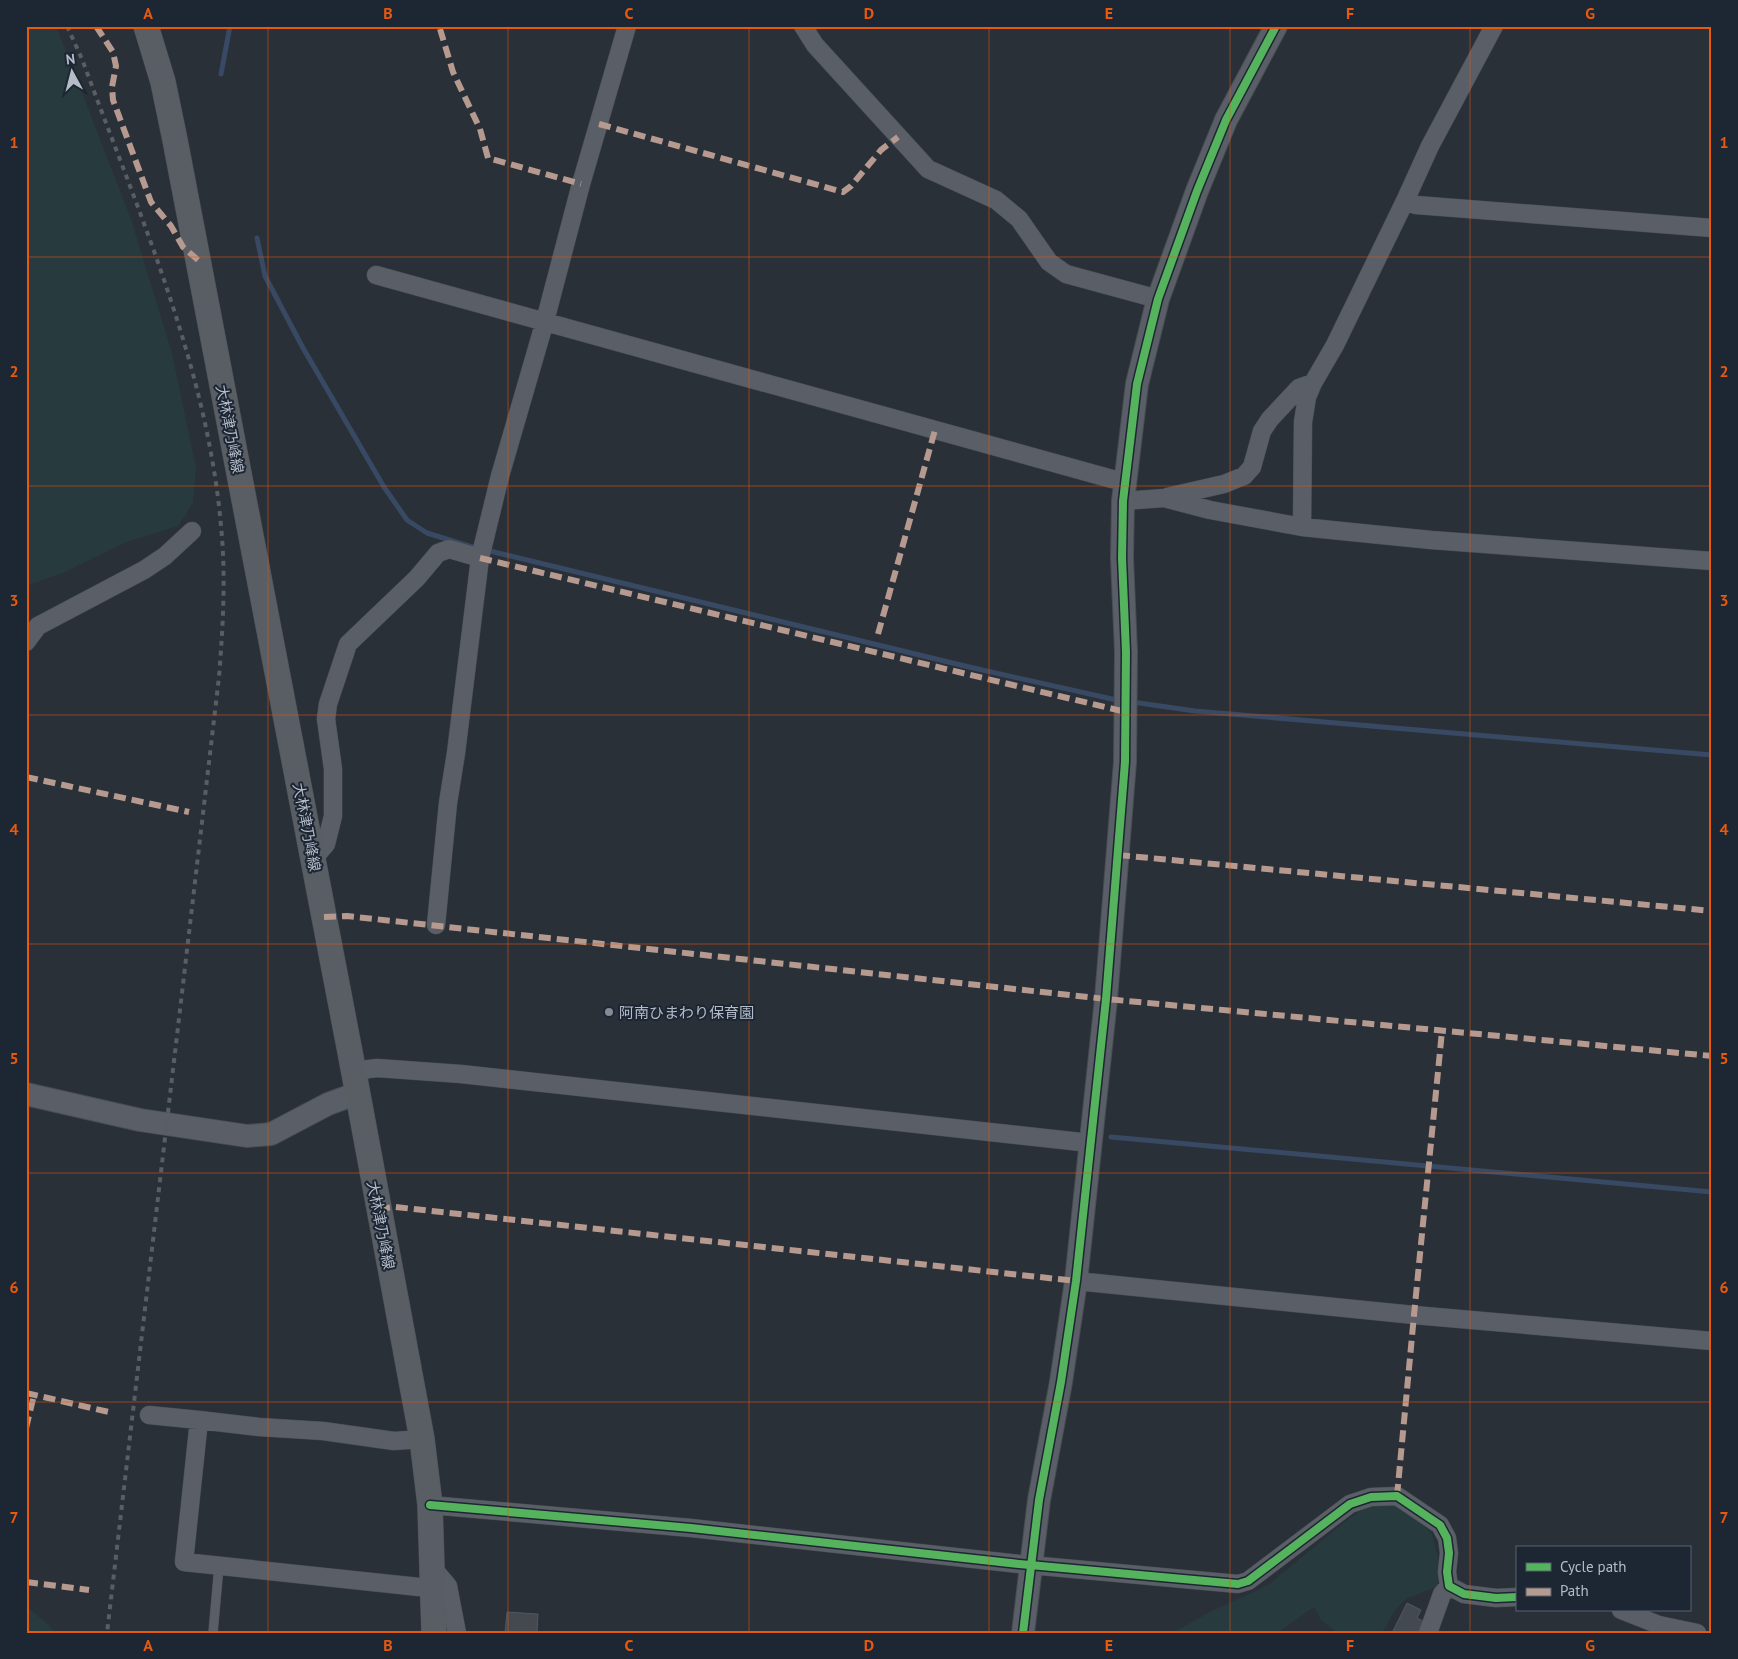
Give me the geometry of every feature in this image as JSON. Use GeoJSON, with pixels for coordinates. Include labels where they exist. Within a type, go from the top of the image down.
{"type":"FeatureCollection","features":[{"type":"Feature","properties":{"kind":"main road","name":"大林津乃峰線"},"geometry":{"type":"LineString","coordinates":[[146,26],[163,82],[175,140],[356,1082],[422,1439],[430,1505],[434,1633]]}},
{"type":"Feature","properties":{"kind":"street"},"geometry":{"type":"LineString","coordinates":[[436,925],[448,803],[481,552],[500,476],[545,321],[578,194],[627,26]]}},
{"type":"Feature","properties":{"kind":"street"},"geometry":{"type":"LineString","coordinates":[[803,26],[815,45],[928,170],[996,200],[1019,219],[1049,262],[1066,274],[1158,299]]}},
{"type":"Feature","properties":{"kind":"street"},"geometry":{"type":"LineString","coordinates":[[1023,1633],[1039,1500],[1061,1382],[1076,1281],[1106,999],[1125,762],[1126,652],[1122,558],[1123,491],[1136,384],[1158,299],[1197,191],[1226,120],[1276,26]]}},
{"type":"Feature","properties":{"kind":"street"},"geometry":{"type":"LineString","coordinates":[[1302,527],[1302,422],[1307,397],[1335,345],[1430,146],[1494,26]]}},
{"type":"Feature","properties":{"kind":"street"},"geometry":{"type":"LineString","coordinates":[[1405,201],[1416,205],[1712,228]]}},
{"type":"Feature","properties":{"kind":"street"},"geometry":{"type":"LineString","coordinates":[[376,275],[1112,480],[1123,491],[1164,498],[1210,510],[1302,527],[1431,540],[1712,561]]}},
{"type":"Feature","properties":{"kind":"street"},"geometry":{"type":"LineString","coordinates":[[1164,498],[1224,484],[1244,476],[1252,467],[1262,431],[1270,419],[1299,388],[1314,383]]}},
{"type":"Feature","properties":{"kind":"street"},"geometry":{"type":"LineString","coordinates":[[26,642],[38,626],[144,570],[165,556],[192,531]]}},
{"type":"Feature","properties":{"kind":"street"},"geometry":{"type":"LineString","coordinates":[[313,859],[326,844],[333,816],[333,770],[326,719],[328,704],[348,644],[417,578],[438,553],[449,549],[481,552]]}},
{"type":"Feature","properties":{"kind":"street"},"geometry":{"type":"LineString","coordinates":[[26,1094],[140,1120],[246,1136],[272,1134],[328,1104],[377,1068],[461,1074],[1090,1143]]}},
{"type":"Feature","properties":{"kind":"street"},"geometry":{"type":"LineString","coordinates":[[1076,1281],[1712,1341]]}},
{"type":"Feature","properties":{"kind":"street"},"geometry":{"type":"LineString","coordinates":[[149,1415],[259,1427],[323,1431],[394,1441],[422,1439]]}},
{"type":"Feature","properties":{"kind":"street"},"geometry":{"type":"LineString","coordinates":[[199,1420],[184,1562],[419,1587],[432,1577],[448,1586],[457,1633]]}},
{"type":"Feature","properties":{"kind":"street"},"geometry":{"type":"LineString","coordinates":[[430,1505],[691,1528],[1030,1565],[1238,1584],[1248,1581],[1350,1504],[1370,1497],[1398,1496],[1440,1525],[1447,1538],[1449,1553],[1446,1572],[1449,1586],[1464,1594],[1496,1598],[1516,1597]]}},
{"type":"Feature","properties":{"kind":"street"},"geometry":{"type":"LineString","coordinates":[[1428,1633],[1442,1594],[1449,1586]]}},
{"type":"Feature","properties":{"kind":"street"},"geometry":{"type":"LineString","coordinates":[[1625,1612],[1659,1625],[1697,1633]]}},
{"type":"Feature","properties":{"kind":"lane"},"geometry":{"type":"LineString","coordinates":[[213,1633],[220,1566]]}},
{"type":"Feature","properties":{"kind":"green space"},"geometry":{"type":"Polygon","coordinates":[[[26,26],[56,26],[131,219],[172,353],[196,468],[193,503],[178,526],[126,542],[65,572],[26,586],[26,26]]]}},
{"type":"Feature","properties":{"kind":"green space"},"geometry":{"type":"Polygon","coordinates":[[[1374,1502],[1399,1505],[1417,1518],[1432,1534],[1438,1558],[1439,1586],[1406,1599],[1395,1610],[1382,1633],[1337,1633],[1321,1620],[1314,1607],[1277,1633],[1172,1633],[1212,1611],[1268,1585],[1351,1517],[1374,1502]]]}},
{"type":"Feature","properties":{"kind":"green space"},"geometry":{"type":"Polygon","coordinates":[[[26,1606],[50,1626],[54,1633],[26,1633],[26,1606]]]}},
{"type":"Feature","properties":{"kind":"building"},"geometry":{"type":"Polygon","coordinates":[[[1407,1603],[1421,1610],[1417,1618],[1423,1621],[1417,1633],[1392,1633],[1407,1603]]]}},
{"type":"Feature","properties":{"kind":"building"},"geometry":{"type":"Polygon","coordinates":[[[507,1612],[538,1614],[537,1633],[505,1633],[507,1612]]]}},
{"type":"Feature","properties":{"kind":"waterway"},"geometry":{"type":"LineString","coordinates":[[221,74],[230,26]]}},
{"type":"Feature","properties":{"kind":"waterway"},"geometry":{"type":"LineString","coordinates":[[257,238],[265,276],[303,348],[384,487],[407,520],[427,533],[469,546],[969,667],[1121,701]]}},
{"type":"Feature","properties":{"kind":"waterway"},"geometry":{"type":"LineString","coordinates":[[1132,702],[1195,711],[1712,755]]}},
{"type":"Feature","properties":{"kind":"waterway"},"geometry":{"type":"LineString","coordinates":[[1111,1137],[1712,1192]]}},
{"type":"Feature","properties":{"kind":"railway"},"geometry":{"type":"LineString","coordinates":[[67,26],[82,59],[146,230],[167,288],[185,347],[201,406],[213,466],[221,526],[224,582],[219,677],[107,1633]]}},
{"type":"Feature","properties":{"kind":"marked path"},"geometry":{"type":"LineString","coordinates":[[96,26],[113,52],[116,66],[112,87],[113,100],[151,202],[171,226],[183,247],[198,260]]}},
{"type":"Feature","properties":{"kind":"marked path"},"geometry":{"type":"LineString","coordinates":[[440,29],[453,72],[480,129],[488,158],[581,184]]}},
{"type":"Feature","properties":{"kind":"marked path"},"geometry":{"type":"LineString","coordinates":[[599,124],[843,192],[851,186],[881,150],[898,137]]}},
{"type":"Feature","properties":{"kind":"marked path"},"geometry":{"type":"LineString","coordinates":[[878,634],[935,430]]}},
{"type":"Feature","properties":{"kind":"marked path"},"geometry":{"type":"LineString","coordinates":[[480,558],[1126,712]]}},
{"type":"Feature","properties":{"kind":"marked path"},"geometry":{"type":"LineString","coordinates":[[26,777],[189,812]]}},
{"type":"Feature","properties":{"kind":"marked path"},"geometry":{"type":"LineString","coordinates":[[1118,855],[1712,911]]}},
{"type":"Feature","properties":{"kind":"marked path"},"geometry":{"type":"LineString","coordinates":[[324,917],[347,916],[1106,999],[1712,1056]]}},
{"type":"Feature","properties":{"kind":"marked path"},"geometry":{"type":"LineString","coordinates":[[1397,1496],[1442,1031]]}},
{"type":"Feature","properties":{"kind":"marked path"},"geometry":{"type":"LineString","coordinates":[[378,1209],[395,1207],[1076,1281]]}},
{"type":"Feature","properties":{"kind":"marked path"},"geometry":{"type":"LineString","coordinates":[[26,1393],[109,1412]]}},
{"type":"Feature","properties":{"kind":"marked path"},"geometry":{"type":"LineString","coordinates":[[26,1428],[34,1395]]}},
{"type":"Feature","properties":{"kind":"marked path"},"geometry":{"type":"LineString","coordinates":[[26,1582],[89,1590]]}},
{"type":"Feature","properties":{"kind":"cycle path"},"geometry":{"type":"LineString","coordinates":[[1023,1633],[1039,1500],[1061,1382],[1076,1281],[1106,999],[1125,762],[1126,652],[1122,558],[1123,501],[1137,384],[1158,299],[1197,191],[1226,120],[1276,26]]}},
{"type":"Feature","properties":{"kind":"cycle path"},"geometry":{"type":"LineString","coordinates":[[430,1505],[691,1528],[1019,1564],[1238,1584],[1248,1581],[1350,1504],[1371,1497],[1397,1496],[1440,1525],[1447,1538],[1449,1586],[1464,1594],[1496,1598],[1516,1597]]}},
{"type":"Feature","properties":{"kind":"place","name":"阿南ひまわり保育園"},"geometry":{"type":"Point","coordinates":[609,1012]}}]}
